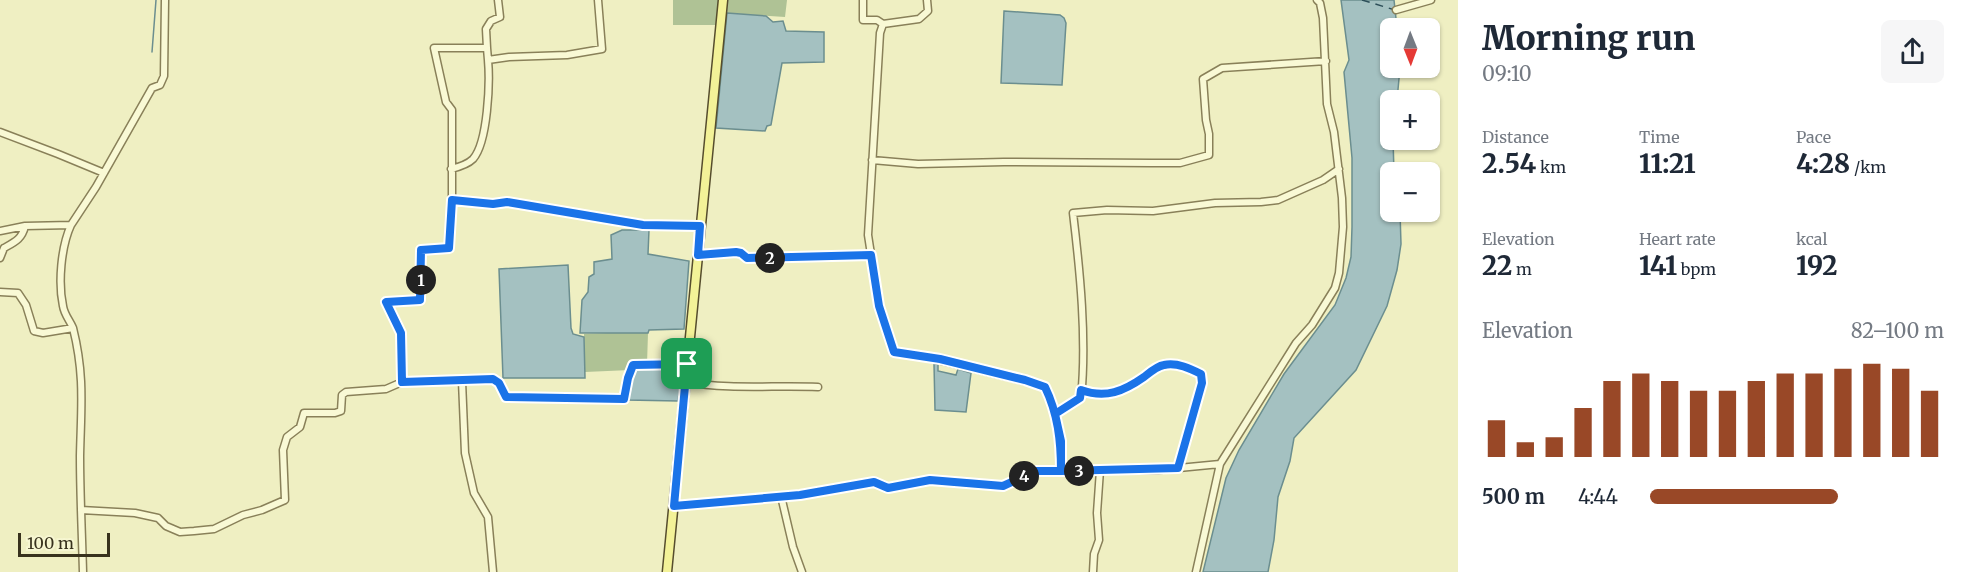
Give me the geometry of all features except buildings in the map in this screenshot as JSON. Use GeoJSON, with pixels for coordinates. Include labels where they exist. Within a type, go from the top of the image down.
{"type":"FeatureCollection","features":[{"type":"Feature","properties":{"kind":"main road"},"geometry":{"type":"LineString","coordinates":[[667,572],[723,0]]}},
{"type":"Feature","properties":{"kind":"street"},"geometry":{"type":"LineString","coordinates":[[83,572],[80,455],[83,403],[81,368],[73,328],[63,308],[64,240],[152,88],[160,85],[164,76],[165,0]]}},
{"type":"Feature","properties":{"kind":"street"},"geometry":{"type":"LineString","coordinates":[[452,169],[473,158],[479,146],[489,101],[486,29],[490,21],[500,17],[498,0]]}},
{"type":"Feature","properties":{"kind":"street"},"geometry":{"type":"LineString","coordinates":[[488,60],[567,55],[602,49],[598,0]]}},
{"type":"Feature","properties":{"kind":"street"},"geometry":{"type":"LineString","coordinates":[[863,0],[863,20],[877,20],[883,24],[919,19],[928,11],[927,0]]}},
{"type":"Feature","properties":{"kind":"street"},"geometry":{"type":"LineString","coordinates":[[1196,572],[1220,464],[1296,343],[1312,325],[1335,288],[1339,273],[1343,226],[1339,169],[1334,132],[1327,104],[1323,18],[1320,3],[1317,0]]}},
{"type":"Feature","properties":{"kind":"street"},"geometry":{"type":"LineString","coordinates":[[1396,10],[1431,0]]}},
{"type":"Feature","properties":{"kind":"street"},"geometry":{"type":"LineString","coordinates":[[883,24],[880,33],[868,235],[879,306],[894,352],[971,366],[1045,387],[1053,405],[1061,441],[1061,471]]}},
{"type":"Feature","properties":{"kind":"street"},"geometry":{"type":"LineString","coordinates":[[402,382],[401,333],[386,302],[420,300],[421,250],[449,248],[452,200],[452,110],[446,102],[434,48],[487,48]]}},
{"type":"Feature","properties":{"kind":"street"},"geometry":{"type":"LineString","coordinates":[[872,160],[918,164],[1180,163],[1209,155],[1203,79],[1222,68],[1326,60]]}},
{"type":"Feature","properties":{"kind":"street"},"geometry":{"type":"LineString","coordinates":[[0,132],[104,173]]}},
{"type":"Feature","properties":{"kind":"street"},"geometry":{"type":"LineString","coordinates":[[1055,414],[1080,398],[1083,374],[1073,213],[1107,210],[1153,211],[1215,203],[1278,200],[1323,180],[1339,169]]}},
{"type":"Feature","properties":{"kind":"street"},"geometry":{"type":"LineString","coordinates":[[452,200],[493,204],[507,202],[643,225],[700,226]]}},
{"type":"Feature","properties":{"kind":"street"},"geometry":{"type":"LineString","coordinates":[[0,231],[25,226],[71,225]]}},
{"type":"Feature","properties":{"kind":"street"},"geometry":{"type":"LineString","coordinates":[[0,258],[4,248],[16,242],[23,234],[25,226]]}},
{"type":"Feature","properties":{"kind":"street"},"geometry":{"type":"LineString","coordinates":[[698,255],[736,252],[747,258],[871,255]]}},
{"type":"Feature","properties":{"kind":"street"},"geometry":{"type":"LineString","coordinates":[[0,292],[18,293],[26,305],[34,331],[43,333],[73,328]]}},
{"type":"Feature","properties":{"kind":"street"},"geometry":{"type":"LineString","coordinates":[[81,510],[135,513],[158,518],[166,526],[180,532],[214,529],[243,515],[278,504],[285,500],[283,450],[287,437],[300,427],[304,413],[341,411],[342,395],[346,392],[386,389],[402,382],[493,379],[499,383],[506,397],[624,399],[633,365],[687,364]]}},
{"type":"Feature","properties":{"kind":"street"},"geometry":{"type":"LineString","coordinates":[[1081,390],[1102,394],[1115,393],[1164,365],[1178,365],[1201,374],[1202,383],[1178,468]]}},
{"type":"Feature","properties":{"kind":"street"},"geometry":{"type":"LineString","coordinates":[[462,381],[465,453],[474,493],[489,517],[493,572]]}},
{"type":"Feature","properties":{"kind":"street"},"geometry":{"type":"LineString","coordinates":[[686,382],[740,387],[785,385],[818,387]]}},
{"type":"Feature","properties":{"kind":"street"},"geometry":{"type":"LineString","coordinates":[[674,506],[800,495],[874,482],[888,488],[930,480],[1003,486],[1036,471],[1178,468],[1220,464]]}},
{"type":"Feature","properties":{"kind":"street"},"geometry":{"type":"LineString","coordinates":[[1093,572],[1094,554],[1099,540],[1097,513],[1100,470]]}},
{"type":"Feature","properties":{"kind":"street"},"geometry":{"type":"LineString","coordinates":[[782,496],[793,547],[802,572]]}},
{"type":"Feature","properties":{"kind":"green space"},"geometry":{"type":"Polygon","coordinates":[[[673,0],[787,0],[785,17],[722,13],[720,25],[673,25],[673,0]]]}},
{"type":"Feature","properties":{"kind":"green space"},"geometry":{"type":"Polygon","coordinates":[[[648,333],[647,364],[641,364],[630,370],[585,372],[584,334],[648,333]]]}},
{"type":"Feature","properties":{"kind":"water"},"geometry":{"type":"Polygon","coordinates":[[[1341,0],[1394,0],[1396,18],[1380,18],[1380,78],[1399,78],[1398,90],[1380,90],[1380,150],[1393,150],[1394,162],[1380,162],[1380,222],[1400,222],[1401,244],[1397,270],[1387,306],[1356,370],[1294,438],[1290,461],[1278,497],[1268,572],[1203,572],[1226,478],[1239,450],[1284,374],[1335,305],[1346,278],[1351,257],[1352,227],[1352,158],[1344,72],[1349,60],[1341,0]]]}},
{"type":"Feature","properties":{"kind":"water"},"geometry":{"type":"Polygon","coordinates":[[[1004,11],[1060,15],[1064,18],[1066,23],[1062,85],[1001,83],[1004,11]]]}},
{"type":"Feature","properties":{"kind":"water"},"geometry":{"type":"Polygon","coordinates":[[[727,13],[766,16],[773,22],[783,21],[786,31],[824,32],[824,62],[782,63],[771,125],[767,126],[765,131],[716,128],[727,13]]]}},
{"type":"Feature","properties":{"kind":"water"},"geometry":{"type":"Polygon","coordinates":[[[622,230],[649,230],[648,254],[689,261],[684,329],[649,330],[648,333],[580,333],[582,300],[588,292],[589,277],[594,274],[594,262],[612,259],[611,235],[622,230]]]}},
{"type":"Feature","properties":{"kind":"water"},"geometry":{"type":"Polygon","coordinates":[[[568,265],[571,328],[573,334],[584,337],[585,378],[503,378],[499,269],[568,265]]]}},
{"type":"Feature","properties":{"kind":"water"},"geometry":{"type":"Polygon","coordinates":[[[934,364],[938,364],[938,371],[956,375],[958,369],[971,373],[966,412],[935,410],[934,364]]]}},
{"type":"Feature","properties":{"kind":"water"},"geometry":{"type":"Polygon","coordinates":[[[678,367],[681,379],[678,401],[627,400],[633,370],[678,367]]]}},
{"type":"Feature","properties":{"kind":"waterway"},"geometry":{"type":"LineString","coordinates":[[152,52],[156,0]]}},
{"type":"Feature","properties":{"kind":"ferry route"},"geometry":{"type":"LineString","coordinates":[[1362,0],[1395,10]]}},
{"type":"Feature","properties":{"kind":"route"},"geometry":{"type":"LineString","coordinates":[[687,364],[633,365],[624,399],[506,397],[499,383],[493,379],[402,382],[401,333],[386,302],[420,300],[421,250],[449,248],[452,200],[493,204],[507,202],[643,225],[700,226],[698,255],[736,252],[747,258],[871,255],[879,306],[894,352],[940,359],[1045,387],[1053,405],[1055,414],[1061,441],[1061,471],[1178,468],[1202,383],[1201,374],[1194,370],[1178,365],[1164,365],[1115,393],[1102,394],[1081,390],[1080,398],[1055,414],[1061,441],[1061,471],[1036,471],[1014,483],[1003,486],[930,480],[888,488],[874,482],[800,495],[674,506],[687,364]]}}]}
